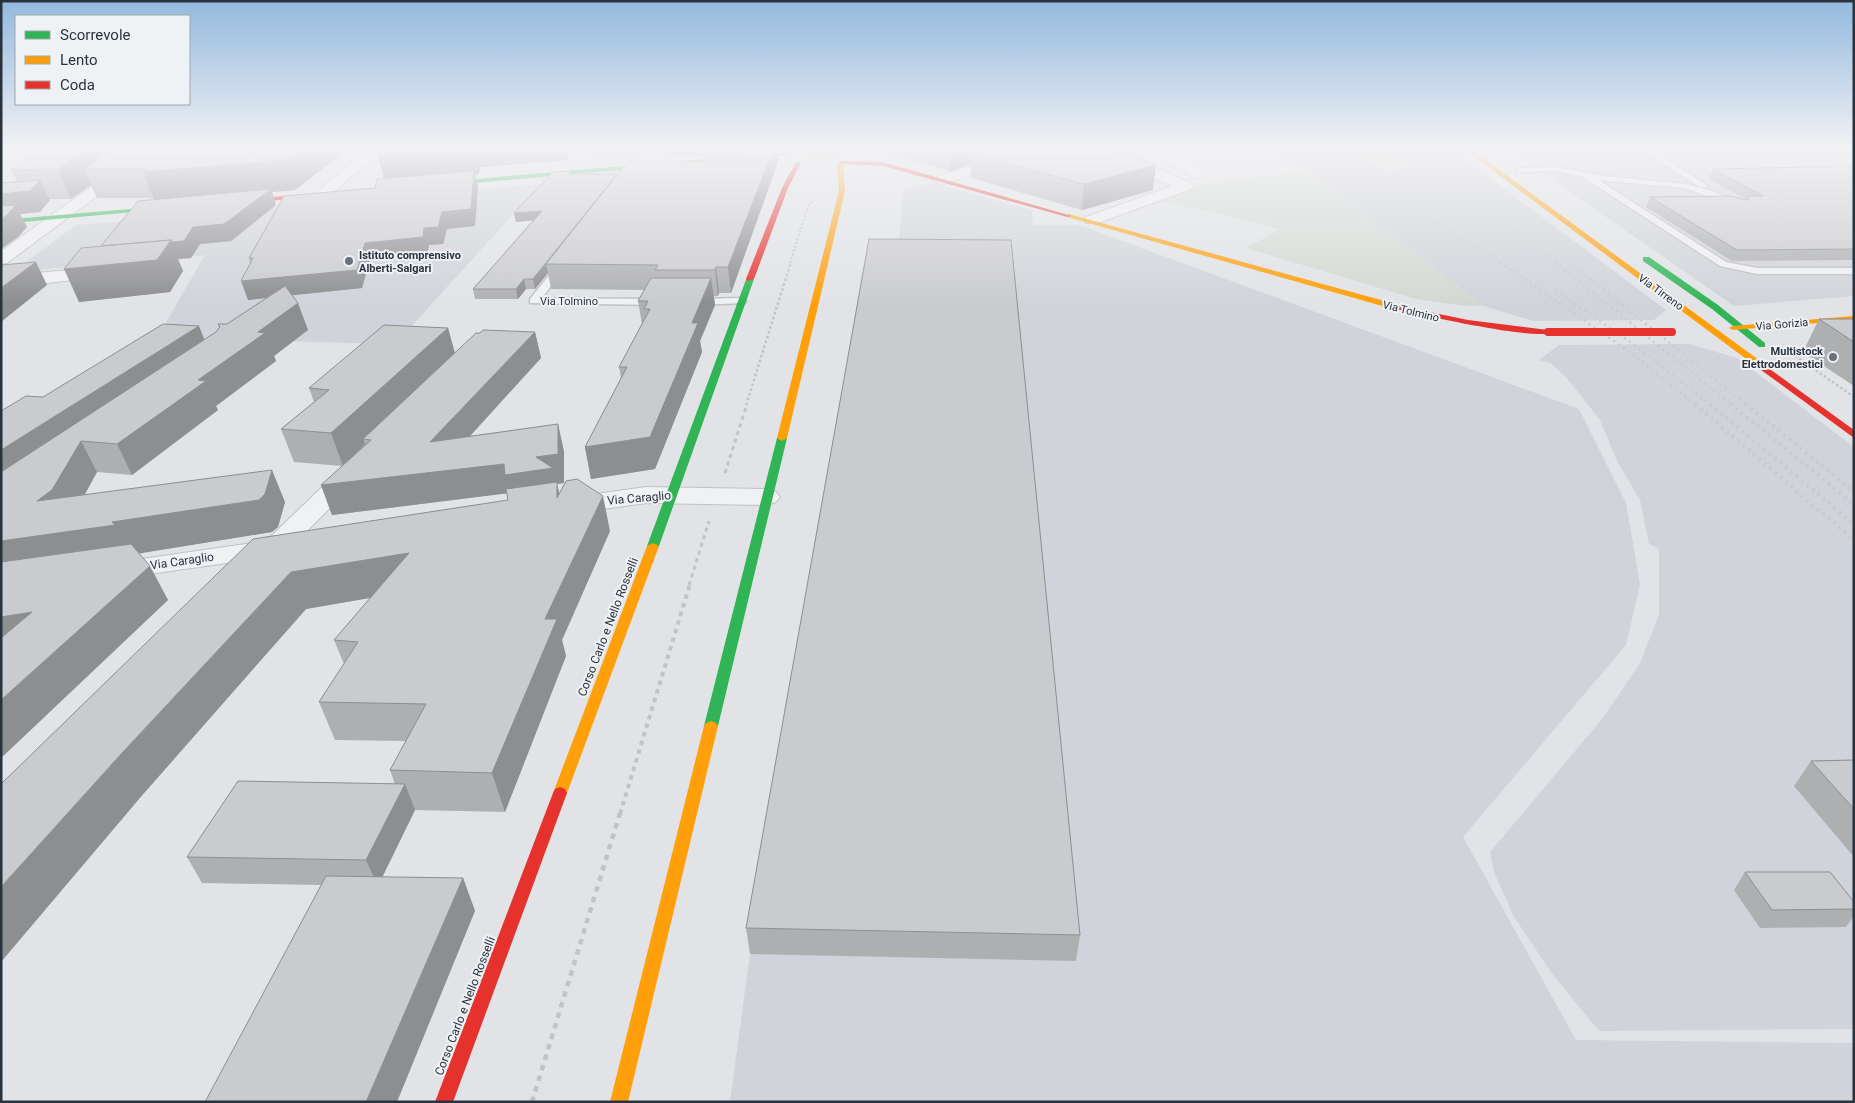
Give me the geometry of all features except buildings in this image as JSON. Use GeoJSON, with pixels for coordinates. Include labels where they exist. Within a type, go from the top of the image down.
{"type":"FeatureCollection","features":[{"type":"Feature","properties":{"kind":"street"},"geometry":{"type":"LineString","coordinates":[[1,259],[81,201]]}},
{"type":"Feature","properties":{"kind":"street"},"geometry":{"type":"LineString","coordinates":[[225,203],[242,201]]}},
{"type":"Feature","properties":{"kind":"street","name":"Corso Carlo e Nello Rosselli"},"geometry":{"type":"LineString","coordinates":[[444,1102],[672,494],[741,301],[780,201]]}},
{"type":"Feature","properties":{"kind":"street"},"geometry":{"type":"LineString","coordinates":[[619,1102],[839,201]]}},
{"type":"Feature","properties":{"kind":"street","name":"Via Tolmino"},"geometry":{"type":"LineString","coordinates":[[1022,201],[1403,310],[1476,325],[1548,332],[1676,331]]}},
{"type":"Feature","properties":{"kind":"street"},"geometry":{"type":"LineString","coordinates":[[1092,220],[1143,201]]}},
{"type":"Feature","properties":{"kind":"street","name":"Via Tirreno"},"geometry":{"type":"LineString","coordinates":[[1538,201],[1854,435]]}},
{"type":"Feature","properties":{"kind":"street"},"geometry":{"type":"LineString","coordinates":[[1,222],[177,207]]}},
{"type":"Feature","properties":{"kind":"street","name":"Via Tirreno"},"geometry":{"type":"LineString","coordinates":[[1634,250],[1769,350]]}},
{"type":"Feature","properties":{"kind":"street"},"geometry":{"type":"LineString","coordinates":[[1,282],[117,271]]}},
{"type":"Feature","properties":{"kind":"street","name":"Via Gorizia"},"geometry":{"type":"LineString","coordinates":[[1741,328],[1854,318]]}},
{"type":"Feature","properties":{"kind":"street"},"geometry":{"type":"LineString","coordinates":[[1696,331],[1741,328]]}},
{"type":"Feature","properties":{"kind":"street"},"geometry":{"type":"LineString","coordinates":[[243,579],[369,456]]}},
{"type":"Feature","properties":{"kind":"street","name":"Via Caraglio"},"geometry":{"type":"LineString","coordinates":[[539,510],[637,496],[672,494],[767,497]]}},
{"type":"Feature","properties":{"kind":"street","name":"Via Caraglio"},"geometry":{"type":"LineString","coordinates":[[89,575],[313,542]]}},
{"type":"Feature","properties":{"kind":"lane"},"geometry":{"type":"LineString","coordinates":[[1626,201],[1722,264],[1756,271],[1854,271]]}},
{"type":"Feature","properties":{"kind":"lane"},"geometry":{"type":"LineString","coordinates":[[1732,201],[1740,206]]}},
{"type":"Feature","properties":{"kind":"lane","name":"Via Tolmino"},"geometry":{"type":"LineString","coordinates":[[569,256],[534,301],[741,301]]}},
{"type":"Feature","properties":{"kind":"path"},"geometry":{"type":"LineString","coordinates":[[532,1102],[717,496],[808,206],[812,201]]}},
{"type":"Feature","properties":{"kind":"path"},"geometry":{"type":"LineString","coordinates":[[1779,325],[1783,347],[1854,397]]}},
{"type":"Feature","properties":{"kind":"shaded area","name":"Istituto comprensivo Alberti-Salgari"},"geometry":{"type":"Polygon","coordinates":[[[343,201],[525,201],[395,344],[157,338],[205,255],[13,272],[76,225],[343,201]]]}},
{"type":"Feature","properties":{"kind":"shaded area"},"geometry":{"type":"Polygon","coordinates":[[[902,201],[1000,201],[1032,210],[1033,225],[1079,225],[1579,409],[1626,503],[1640,585],[1626,645],[1463,837],[1576,1040],[1854,1043],[1854,1102],[730,1102],[750,954],[898,257],[902,201]]]}},
{"type":"Feature","properties":{"kind":"shaded area"},"geometry":{"type":"Polygon","coordinates":[[[1165,201],[1347,201],[1484,306],[1465,306],[1416,299],[1246,248],[1281,229],[1165,201]]]}},
{"type":"Feature","properties":{"kind":"shaded area"},"geometry":{"type":"Polygon","coordinates":[[[1347,201],[1522,201],[1666,310],[1654,320],[1533,321],[1484,306],[1347,201]]]}},
{"type":"Feature","properties":{"kind":"shaded area"},"geometry":{"type":"Polygon","coordinates":[[[1584,201],[1854,201],[1854,296],[1734,306],[1584,201]]]}},
{"type":"Feature","properties":{"kind":"shaded area"},"geometry":{"type":"Polygon","coordinates":[[[1689,344],[1737,358],[1854,447],[1854,1029],[1599,1031],[1553,975],[1514,917],[1494,872],[1490,852],[1603,718],[1640,663],[1659,615],[1659,549],[1649,544],[1640,500],[1617,461],[1600,420],[1567,378],[1551,363],[1539,360],[1559,345],[1689,344]]]}},
{"type":"Feature","properties":{"kind":"railway"},"geometry":{"type":"LineString","coordinates":[[1402,201],[1502,263]]}},
{"type":"Feature","properties":{"kind":"railway"},"geometry":{"type":"LineString","coordinates":[[1480,201],[1556,263]]}},
{"type":"Feature","properties":{"kind":"railway"},"geometry":{"type":"LineString","coordinates":[[1500,262],[1624,348],[1696,405]]}},
{"type":"Feature","properties":{"kind":"railway"},"geometry":{"type":"LineString","coordinates":[[1555,262],[1732,405]]}},
{"type":"Feature","properties":{"kind":"railway"},"geometry":{"type":"LineString","coordinates":[[1575,267],[1747,405]]}},
{"type":"Feature","properties":{"kind":"railway"},"geometry":{"type":"LineString","coordinates":[[1555,290],[1633,344],[1711,405]]}},
{"type":"Feature","properties":{"kind":"railway"},"geometry":{"type":"LineString","coordinates":[[1695,404],[1854,540]]}},
{"type":"Feature","properties":{"kind":"railway"},"geometry":{"type":"LineString","coordinates":[[1710,404],[1854,524]]}},
{"type":"Feature","properties":{"kind":"railway"},"geometry":{"type":"LineString","coordinates":[[1730,404],[1854,504]]}},
{"type":"Feature","properties":{"kind":"railway"},"geometry":{"type":"LineString","coordinates":[[1745,404],[1854,491]]}},
{"type":"Feature","properties":{"kind":"traffic: fast"},"geometry":{"type":"LineString","coordinates":[[1,222],[165,208]]}},
{"type":"Feature","properties":{"kind":"traffic: fast"},"geometry":{"type":"LineString","coordinates":[[1646,259],[1715,307],[1762,345]]}},
{"type":"Feature","properties":{"kind":"traffic: fast"},"geometry":{"type":"LineString","coordinates":[[653,546],[750,279]]}},
{"type":"Feature","properties":{"kind":"traffic: fast"},"geometry":{"type":"LineString","coordinates":[[711,726],[782,438]]}},
{"type":"Feature","properties":{"kind":"traffic: slow"},"geometry":{"type":"LineString","coordinates":[[782,438],[839,201]]}},
{"type":"Feature","properties":{"kind":"traffic: slow"},"geometry":{"type":"LineString","coordinates":[[1538,201],[1760,365]]}},
{"type":"Feature","properties":{"kind":"traffic: slow"},"geometry":{"type":"LineString","coordinates":[[1069,216],[1389,305]]}},
{"type":"Feature","properties":{"kind":"traffic: slow"},"geometry":{"type":"LineString","coordinates":[[1733,328],[1854,318]]}},
{"type":"Feature","properties":{"kind":"traffic: slow"},"geometry":{"type":"LineString","coordinates":[[560,793],[653,546]]}},
{"type":"Feature","properties":{"kind":"traffic: slow"},"geometry":{"type":"LineString","coordinates":[[619,1102],[711,726]]}},
{"type":"Feature","properties":{"kind":"traffic: jam"},"geometry":{"type":"LineString","coordinates":[[238,202],[244,201]]}},
{"type":"Feature","properties":{"kind":"traffic: jam"},"geometry":{"type":"LineString","coordinates":[[750,279],[780,201]]}},
{"type":"Feature","properties":{"kind":"traffic: jam"},"geometry":{"type":"LineString","coordinates":[[1017,201],[1069,216]]}},
{"type":"Feature","properties":{"kind":"traffic: jam"},"geometry":{"type":"LineString","coordinates":[[1389,305],[1428,315],[1468,322],[1548,332]]}},
{"type":"Feature","properties":{"kind":"traffic: jam"},"geometry":{"type":"LineString","coordinates":[[1548,332],[1672,332]]}},
{"type":"Feature","properties":{"kind":"traffic: jam"},"geometry":{"type":"LineString","coordinates":[[1760,365],[1854,435]]}},
{"type":"Feature","properties":{"kind":"traffic: jam"},"geometry":{"type":"LineString","coordinates":[[444,1102],[560,793]]}},
{"type":"Feature","properties":{"kind":"place","name":"Istituto comprensivo Alberti-Salgari"},"geometry":{"type":"Point","coordinates":[349,261]}},
{"type":"Feature","properties":{"kind":"place","name":"Multistock Elettrodomestici"},"geometry":{"type":"Point","coordinates":[1833,357]}}]}
